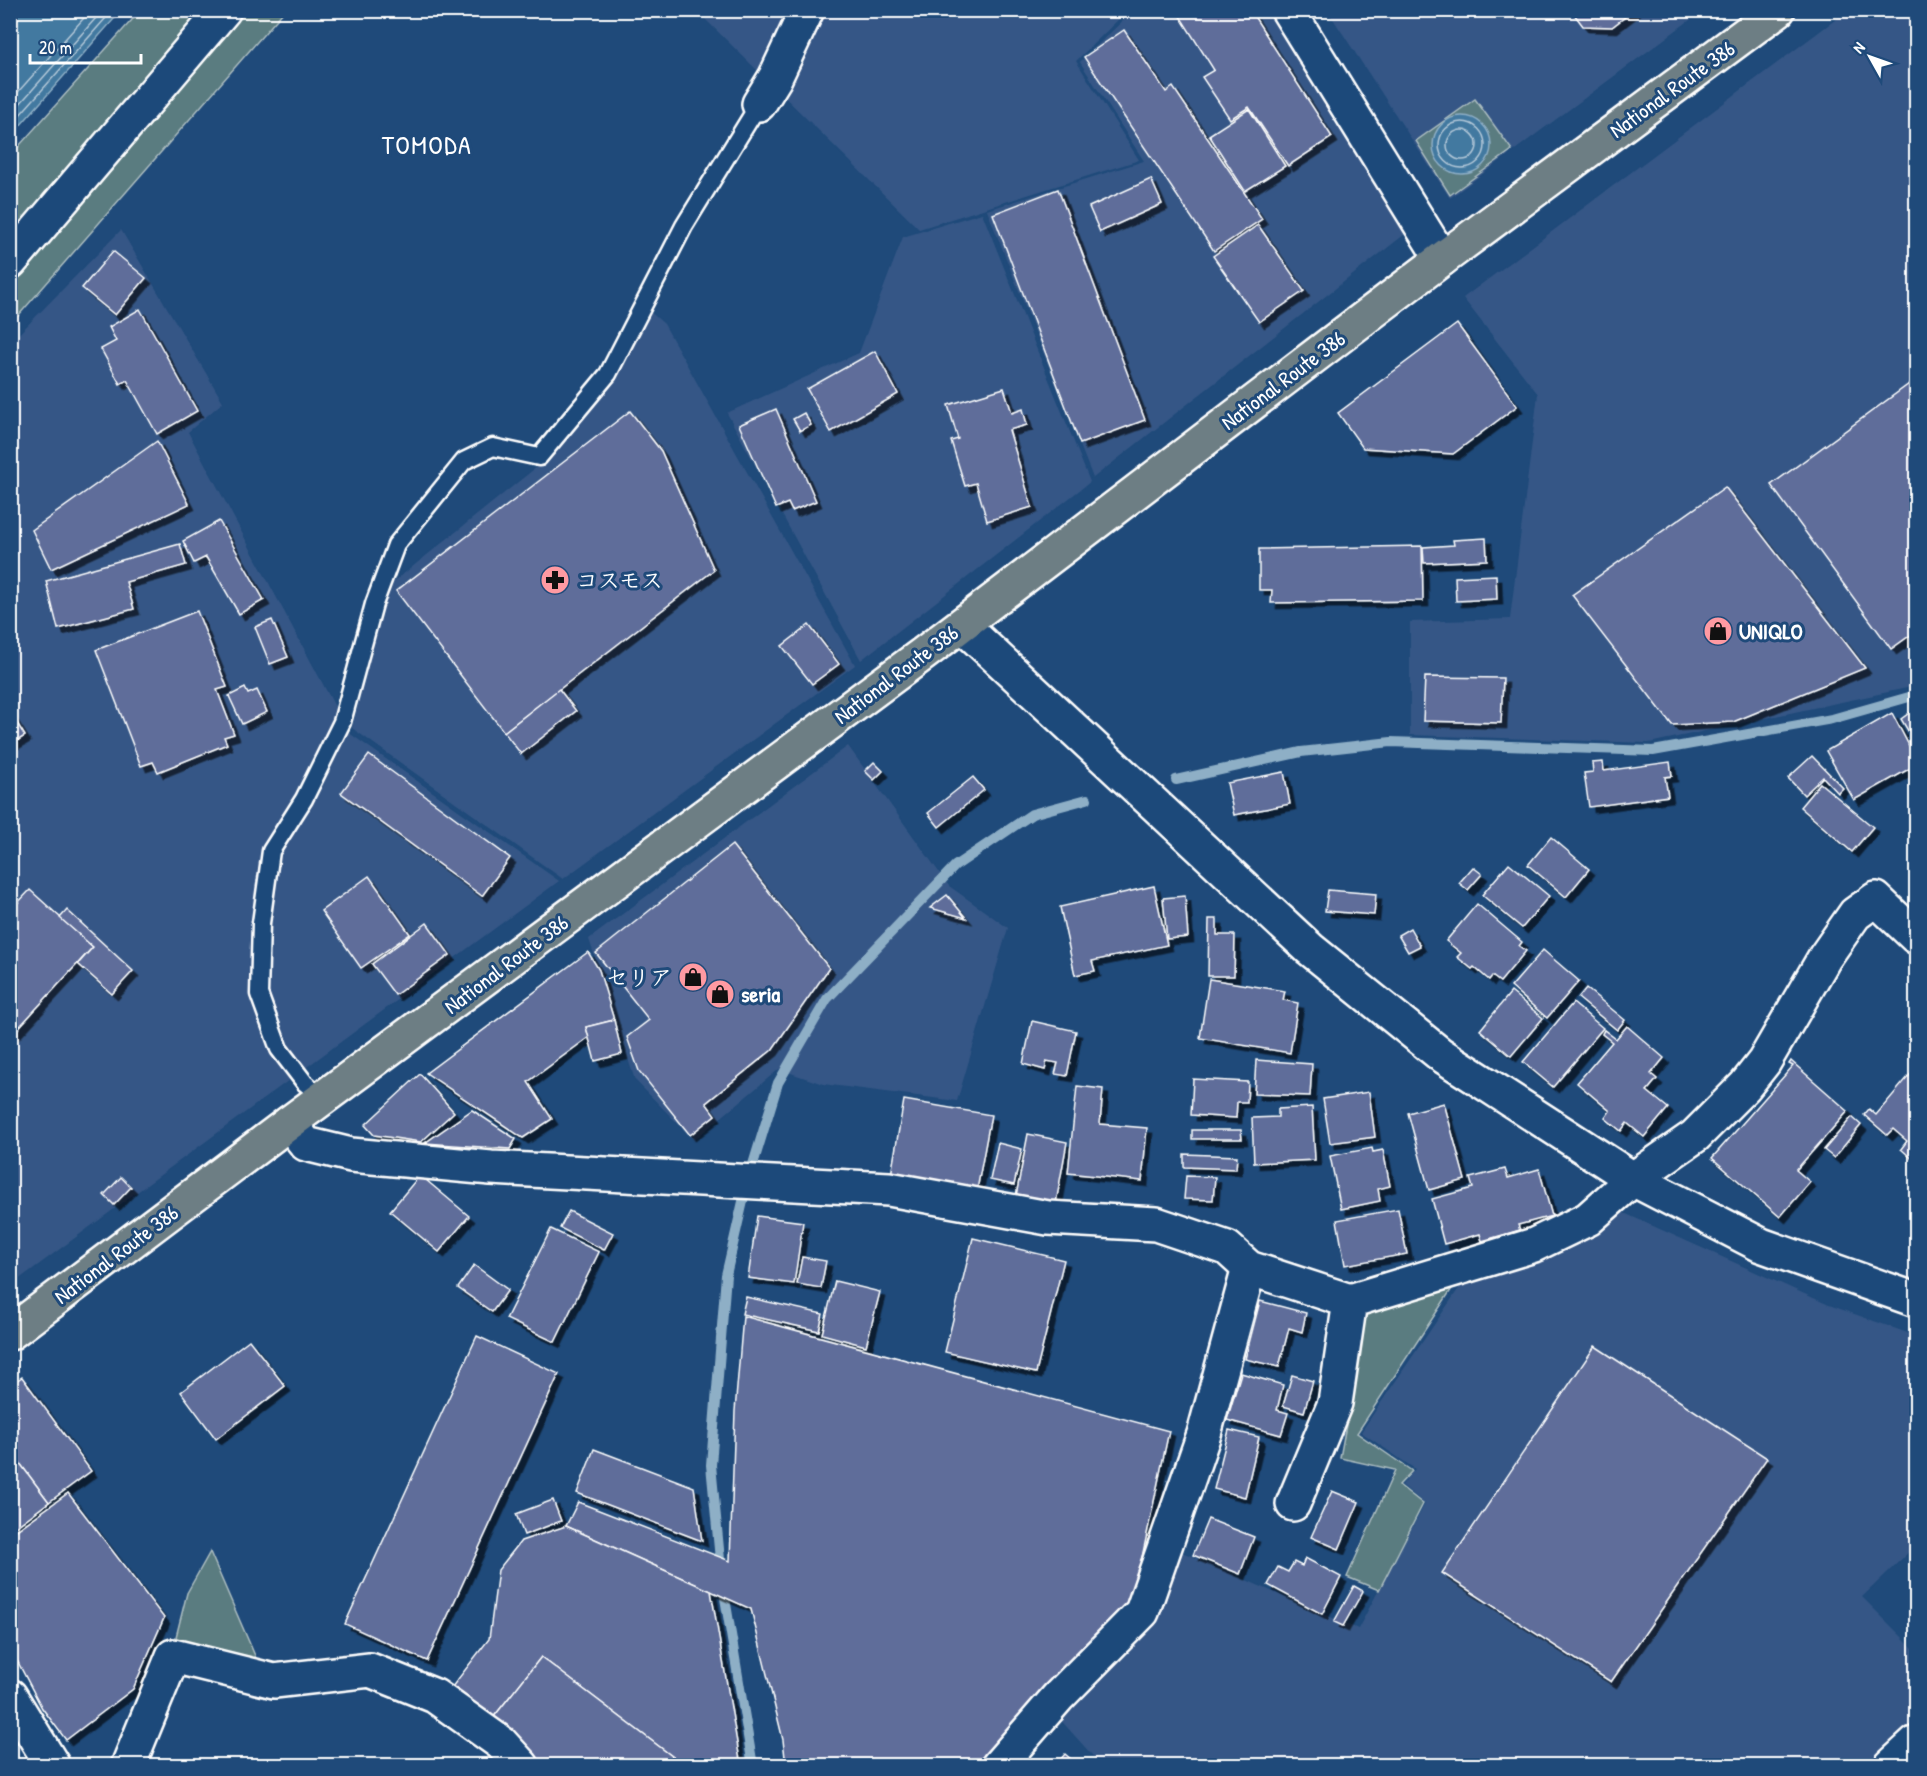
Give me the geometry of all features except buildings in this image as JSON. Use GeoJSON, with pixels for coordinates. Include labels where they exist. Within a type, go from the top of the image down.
{"type":"FeatureCollection","features":[{"type":"Feature","properties":{"kind":"highway","name":"National Route 386"},"geometry":{"type":"LineString","coordinates":[[10,1333],[289,1123],[962,625],[1442,258],[1778,10]]}},
{"type":"Feature","properties":{"kind":"street"},"geometry":{"type":"LineString","coordinates":[[10,262],[224,10]]}},
{"type":"Feature","properties":{"kind":"street"},"geometry":{"type":"LineString","coordinates":[[759,104],[775,78],[807,10]]}},
{"type":"Feature","properties":{"kind":"street"},"geometry":{"type":"LineString","coordinates":[[1288,10],[1442,258]]}},
{"type":"Feature","properties":{"kind":"street"},"geometry":{"type":"LineString","coordinates":[[962,625],[1310,949],[1440,1054],[1633,1179],[1761,1245],[1917,1300]]}},
{"type":"Feature","properties":{"kind":"street"},"geometry":{"type":"LineString","coordinates":[[289,1123],[306,1144],[351,1155],[491,1168],[889,1189],[1048,1218],[1156,1224],[1227,1248],[1249,1268],[1350,1301],[1534,1245],[1588,1219],[1633,1179],[1695,1136],[1745,1086],[1764,1062],[1825,957],[1855,914],[1876,899],[1917,937]]}},
{"type":"Feature","properties":{"kind":"street"},"geometry":{"type":"LineString","coordinates":[[998,1766],[1058,1698],[1142,1612],[1204,1434],[1249,1268]]}},
{"type":"Feature","properties":{"kind":"street"},"geometry":{"type":"LineString","coordinates":[[1293,1504],[1335,1403],[1350,1301]]}},
{"type":"Feature","properties":{"kind":"street"},"geometry":{"type":"LineString","coordinates":[[128,1766],[173,1656],[274,1681],[370,1670],[435,1696],[501,1743],[522,1766]]}},
{"type":"Feature","properties":{"kind":"street"},"geometry":{"type":"LineString","coordinates":[[10,1696],[53,1766]]}},
{"type":"Feature","properties":{"kind":"street"},"geometry":{"type":"LineString","coordinates":[[1891,1766],[1917,1743]]}},
{"type":"Feature","properties":{"kind":"lane"},"geometry":{"type":"LineString","coordinates":[[324,1099],[305,1083],[279,1049],[259,994],[261,923],[270,851],[304,799],[342,722],[374,604],[396,545],[464,461],[493,447],[539,457],[608,374],[684,226],[759,104]]}},
{"type":"Feature","properties":{"kind":"shaded area"},"geometry":{"type":"Polygon","coordinates":[[[708,10],[1127,11],[1076,61],[1139,160],[919,229],[704,18],[708,10]]]}},
{"type":"Feature","properties":{"kind":"shaded area"},"geometry":{"type":"Polygon","coordinates":[[[1281,10],[1414,227],[1093,478],[987,210],[1144,161],[1080,62],[1133,11],[1281,10]]]}},
{"type":"Feature","properties":{"kind":"shaded area"},"geometry":{"type":"Polygon","coordinates":[[[1328,11],[1702,11],[1450,198],[1328,11]]]}},
{"type":"Feature","properties":{"kind":"shaded area"},"geometry":{"type":"Polygon","coordinates":[[[1847,11],[1916,11],[1916,686],[1649,743],[1410,735],[1410,622],[1510,619],[1538,394],[1463,298],[1847,11]]]}},
{"type":"Feature","properties":{"kind":"shaded area"},"geometry":{"type":"Polygon","coordinates":[[[982,213],[1090,482],[861,660],[727,413],[859,353],[903,237],[982,213]]]}},
{"type":"Feature","properties":{"kind":"shaded area"},"geometry":{"type":"Polygon","coordinates":[[[121,230],[223,402],[188,432],[349,733],[559,881],[11,1285],[11,342],[121,230]]]}},
{"type":"Feature","properties":{"kind":"shaded area"},"geometry":{"type":"Polygon","coordinates":[[[648,310],[664,324],[855,665],[563,879],[352,728],[386,588],[538,466],[648,310]]]}},
{"type":"Feature","properties":{"kind":"shaded area"},"geometry":{"type":"Polygon","coordinates":[[[848,746],[949,886],[1008,928],[957,1101],[823,1084],[779,1069],[694,1140],[635,1080],[589,939],[848,746]]]}},
{"type":"Feature","properties":{"kind":"shaded area"},"geometry":{"type":"Polygon","coordinates":[[[1615,1209],[1829,1305],[1916,1336],[1916,1545],[1862,1597],[1916,1651],[1916,1726],[1873,1765],[1101,1765],[1058,1717],[1175,1549],[1358,1629],[1425,1504],[1402,1485],[1415,1469],[1361,1432],[1464,1281],[1615,1209]]]}},
{"type":"Feature","properties":{"kind":"green space"},"geometry":{"type":"Polygon","coordinates":[[[140,11],[284,11],[11,324],[10,156],[140,11]]]}},
{"type":"Feature","properties":{"kind":"green space"},"geometry":{"type":"Polygon","coordinates":[[[1475,99],[1512,150],[1450,195],[1416,141],[1475,99]]]}},
{"type":"Feature","properties":{"kind":"green space"},"geometry":{"type":"Polygon","coordinates":[[[1455,1284],[1357,1433],[1412,1471],[1399,1485],[1423,1504],[1379,1590],[1347,1577],[1395,1470],[1340,1458],[1368,1304],[1455,1284]]]}},
{"type":"Feature","properties":{"kind":"green space"},"geometry":{"type":"Polygon","coordinates":[[[210,1552],[259,1665],[174,1645],[187,1593],[210,1552]]]}},
{"type":"Feature","properties":{"kind":"water"},"geometry":{"type":"Polygon","coordinates":[[[10,11],[121,11],[11,136],[10,11]]]}},
{"type":"Feature","properties":{"kind":"water"},"geometry":{"type":"Polygon","coordinates":[[[1462,116],[1473,118],[1486,129],[1491,145],[1489,156],[1478,169],[1462,174],[1451,172],[1438,161],[1433,145],[1435,134],[1446,121],[1462,116]]]}},
{"type":"Feature","properties":{"kind":"waterway"},"geometry":{"type":"LineString","coordinates":[[1176,780],[1301,752],[1391,742],[1653,751],[1832,719],[1916,695]]}},
{"type":"Feature","properties":{"kind":"waterway"},"geometry":{"type":"LineString","coordinates":[[721,1570],[711,1465],[726,1275],[747,1184],[778,1083],[827,999],[955,866],[1032,814],[1087,799]]}},
{"type":"Feature","properties":{"kind":"waterway"},"geometry":{"type":"LineString","coordinates":[[723,1586],[753,1766]]}},
{"type":"Feature","properties":{"kind":"place","name":"コスモス"},"geometry":{"type":"Point","coordinates":[555,580]}},
{"type":"Feature","properties":{"kind":"place","name":"UNIQLO"},"geometry":{"type":"Point","coordinates":[1718,631]}},
{"type":"Feature","properties":{"kind":"place","name":"セリア"},"geometry":{"type":"Point","coordinates":[693,977]}},
{"type":"Feature","properties":{"kind":"place","name":"seria"},"geometry":{"type":"Point","coordinates":[720,994]}},
{"type":"Feature","properties":{"kind":"district","name":"TOMODA"},"geometry":{"type":"Point","coordinates":[427,144]}}]}
